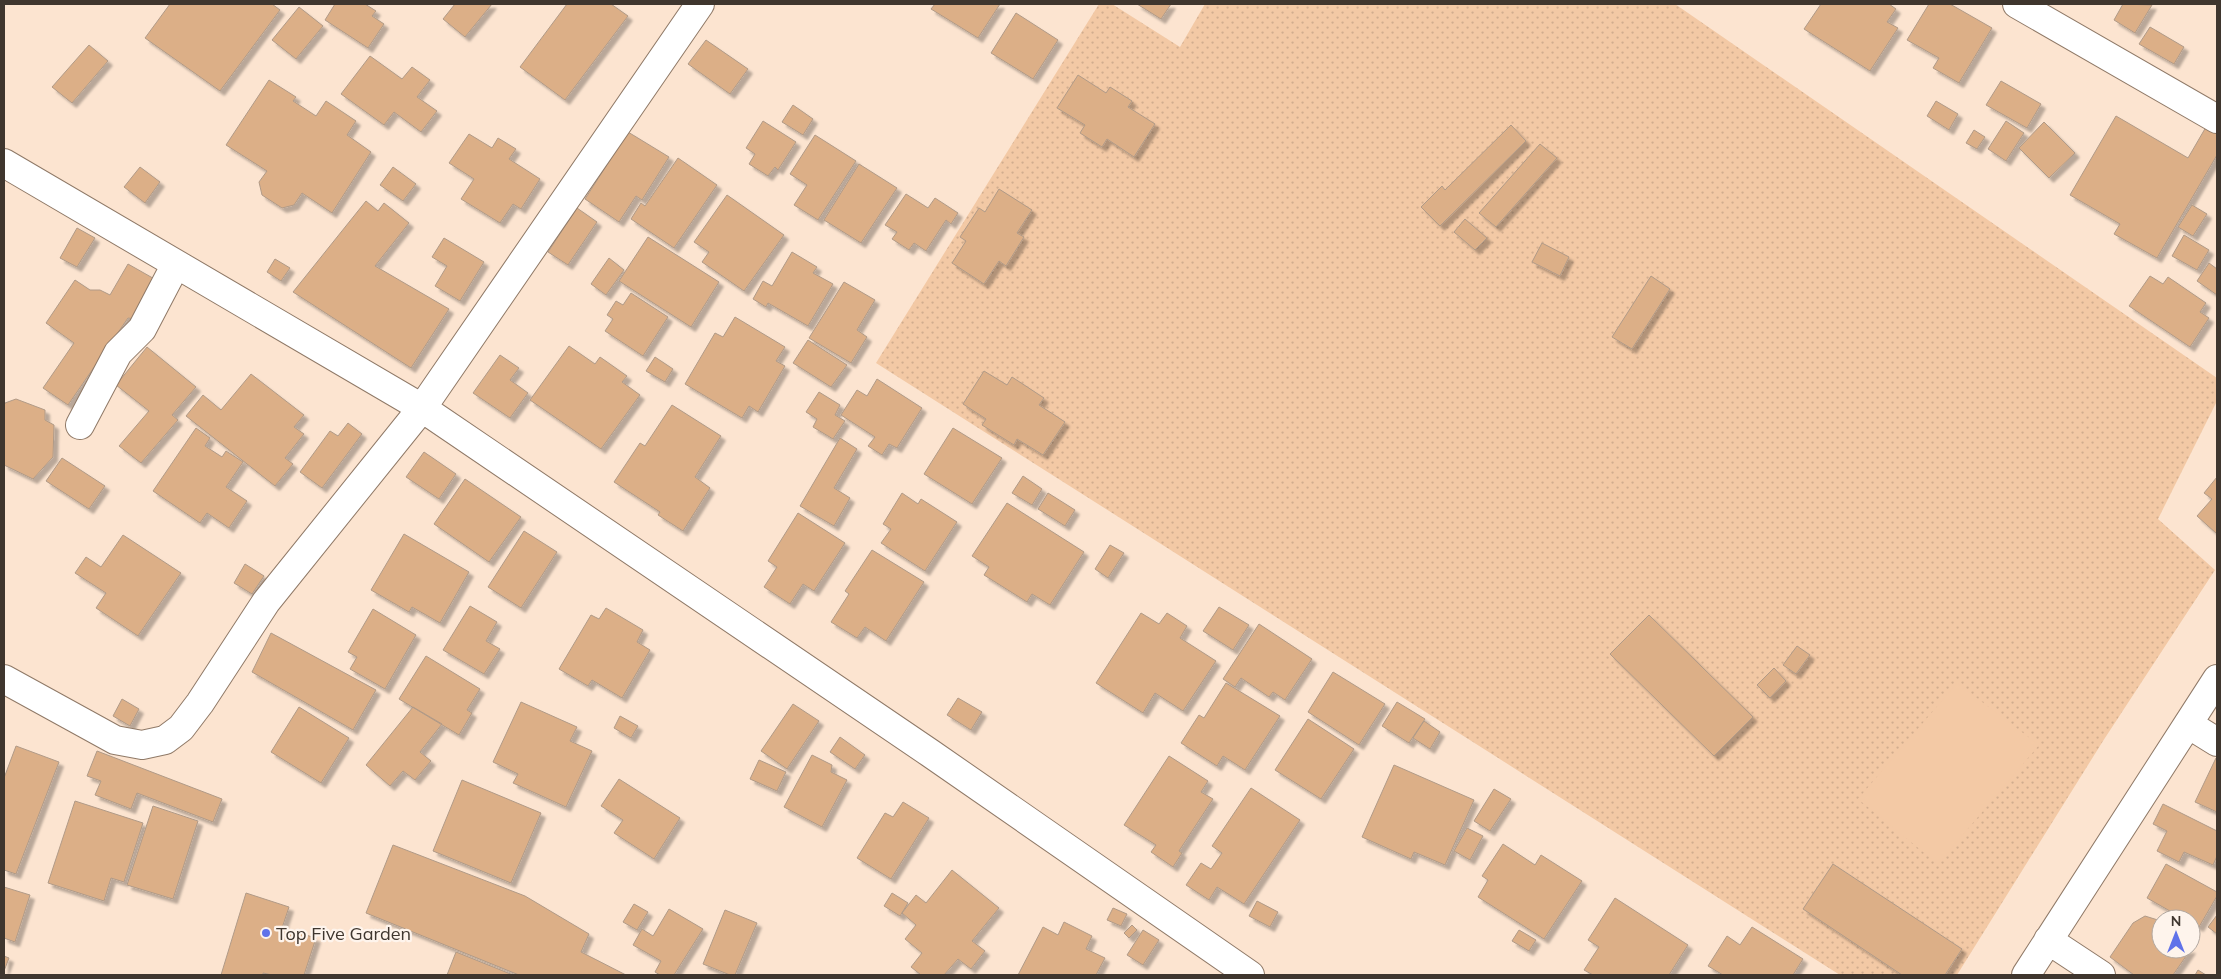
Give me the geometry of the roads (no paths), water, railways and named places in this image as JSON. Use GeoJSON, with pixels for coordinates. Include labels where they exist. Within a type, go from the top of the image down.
{"type":"FeatureCollection","features":[{"type":"Feature","properties":{"kind":"street"},"geometry":{"type":"LineString","coordinates":[[4,679],[115,740],[142,745],[166,740],[181,728],[200,703],[266,602],[422,408],[700,4]]}},
{"type":"Feature","properties":{"kind":"street"},"geometry":{"type":"LineString","coordinates":[[2018,4],[2217,119]]}},
{"type":"Feature","properties":{"kind":"street"},"geometry":{"type":"LineString","coordinates":[[4,164],[422,408],[930,753],[1250,975]]}},
{"type":"Feature","properties":{"kind":"street"},"geometry":{"type":"LineString","coordinates":[[80,426],[118,353],[142,329],[176,264]]}},
{"type":"Feature","properties":{"kind":"street"},"geometry":{"type":"LineString","coordinates":[[2026,975],[2217,679]]}},
{"type":"Feature","properties":{"kind":"street"},"geometry":{"type":"LineString","coordinates":[[2188,724],[2217,742]]}},
{"type":"Feature","properties":{"kind":"street"},"geometry":{"type":"LineString","coordinates":[[2048,940],[2101,975]]}},
{"type":"Feature","properties":{"kind":"place","name":"Top Five Garden"},"geometry":{"type":"Point","coordinates":[266,933]}}]}
